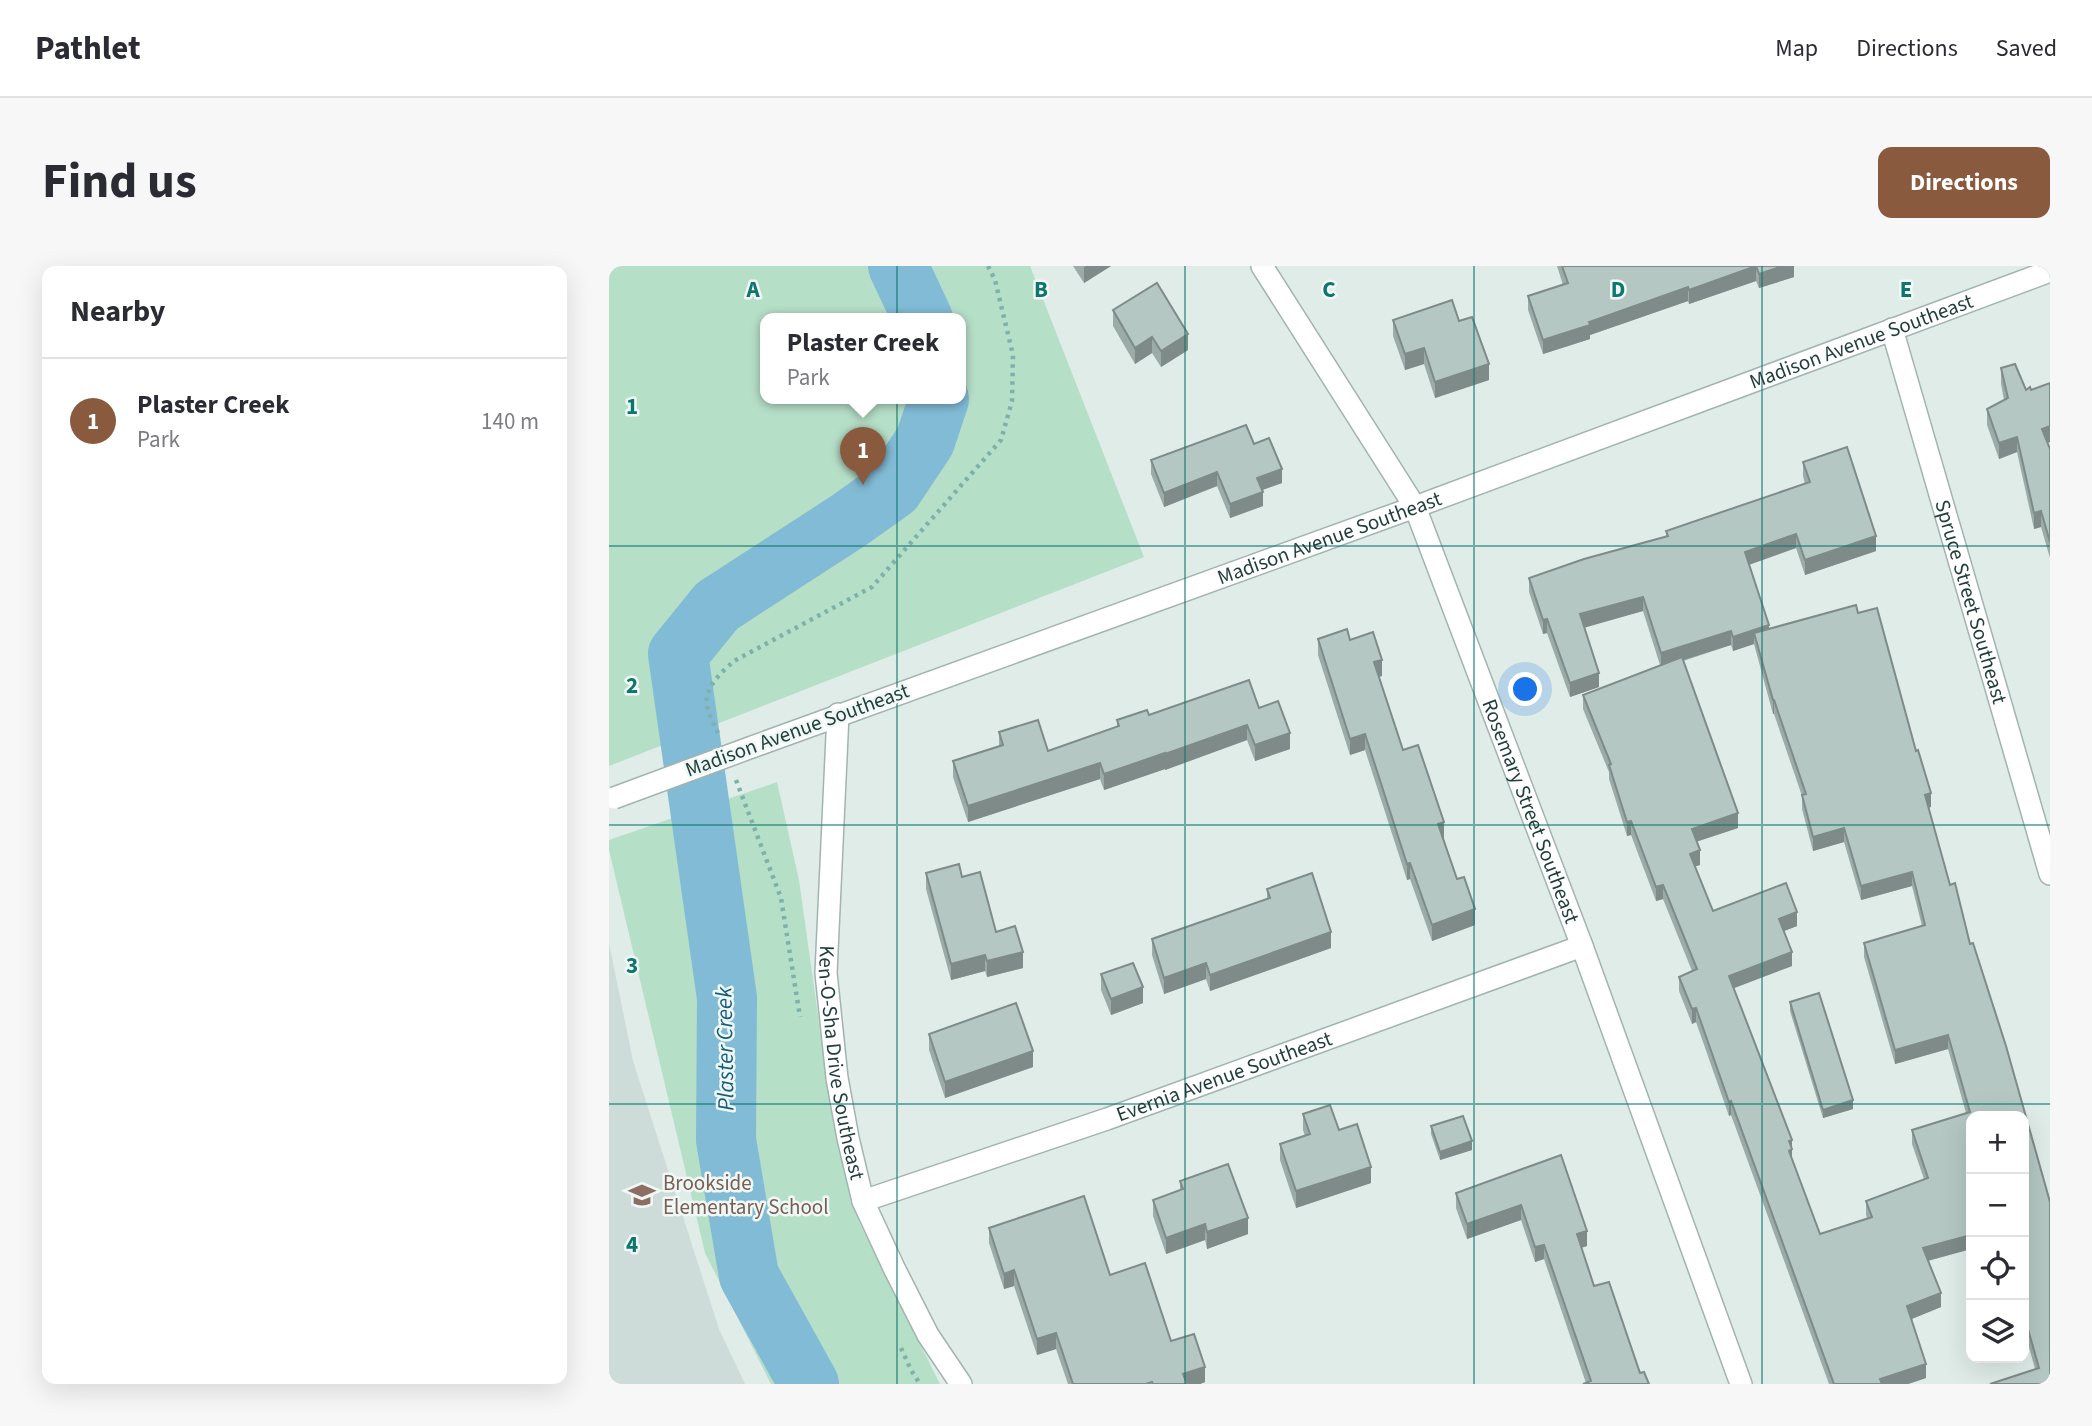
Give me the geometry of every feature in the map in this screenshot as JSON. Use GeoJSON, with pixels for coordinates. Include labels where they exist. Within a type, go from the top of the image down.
{"type":"FeatureCollection","features":[{"type":"Feature","properties":{"kind":"street","name":"Rosemary Street Southeast"},"geometry":{"type":"LineString","coordinates":[[1262,266],[1415,507],[1582,946],[1741,1384]]}},
{"type":"Feature","properties":{"kind":"street","name":"Madison Avenue Southeast"},"geometry":{"type":"LineString","coordinates":[[612,798],[1415,507],[2050,271]]}},
{"type":"Feature","properties":{"kind":"street","name":"Spruce Street Southeast"},"geometry":{"type":"LineString","coordinates":[[1892,329],[2050,874]]}},
{"type":"Feature","properties":{"kind":"street","name":"Ken-O-Sha Drive Southeast"},"geometry":{"type":"LineString","coordinates":[[838,714],[827,973],[837,1078],[848,1138],[863,1200],[894,1268],[928,1335],[961,1384]]}},
{"type":"Feature","properties":{"kind":"street","name":"Evernia Avenue Southeast"},"geometry":{"type":"LineString","coordinates":[[863,1200],[1107,1119],[1582,946]]}},
{"type":"Feature","properties":{"kind":"shaded area","name":"Brookside Elementary School"},"geometry":{"type":"Polygon","coordinates":[[[609,943],[633,1061],[719,1329],[745,1384],[609,1384],[609,943]]]}},
{"type":"Feature","properties":{"kind":"green space"},"geometry":{"type":"Polygon","coordinates":[[[609,266],[1030,266],[1144,557],[609,766],[609,266]]]}},
{"type":"Feature","properties":{"kind":"green space","name":"Plaster Creek"},"geometry":{"type":"Polygon","coordinates":[[[777,782],[799,880],[833,1122],[860,1224],[940,1384],[771,1384],[705,1253],[609,850],[609,840],[777,782]]]}},
{"type":"Feature","properties":{"kind":"building"},"geometry":{"type":"Polygon","coordinates":[[[1562,266],[1756,266],[1689,290],[1688,287],[1543,340],[1528,296],[1568,283],[1562,266]]]}},
{"type":"Feature","properties":{"kind":"building"},"geometry":{"type":"Polygon","coordinates":[[[1756,266],[1783,266],[1759,274],[1756,266]]]}},
{"type":"Feature","properties":{"kind":"building"},"geometry":{"type":"Polygon","coordinates":[[[1157,283],[1188,334],[1161,351],[1152,337],[1135,348],[1113,310],[1157,283]]]}},
{"type":"Feature","properties":{"kind":"building"},"geometry":{"type":"Polygon","coordinates":[[[1452,300],[1459,321],[1472,317],[1489,364],[1435,382],[1424,348],[1405,354],[1393,320],[1452,300]]]}},
{"type":"Feature","properties":{"kind":"building"},"geometry":{"type":"Polygon","coordinates":[[[2015,364],[2026,390],[2050,383],[2050,426],[2042,429],[2050,449],[2050,542],[2041,511],[2034,513],[2017,437],[1999,443],[1987,409],[2008,398],[2001,368],[2015,364]]]}},
{"type":"Feature","properties":{"kind":"building"},"geometry":{"type":"Polygon","coordinates":[[[1246,425],[1254,444],[1269,438],[1282,469],[1257,478],[1263,492],[1230,504],[1217,472],[1164,493],[1151,460],[1246,425]]]}},
{"type":"Feature","properties":{"kind":"building"},"geometry":{"type":"Polygon","coordinates":[[[1847,447],[1876,536],[1805,560],[1796,534],[1745,552],[1769,625],[1733,637],[1731,631],[1661,653],[1643,597],[1580,614],[1599,673],[1570,683],[1547,619],[1543,620],[1529,578],[1584,559],[1668,536],[1666,531],[1810,482],[1803,462],[1847,447]]]}},
{"type":"Feature","properties":{"kind":"building"},"geometry":{"type":"Polygon","coordinates":[[[1856,605],[1858,613],[1877,608],[1916,751],[1918,750],[1931,793],[1925,795],[1950,885],[1955,883],[1970,944],[1973,943],[2024,1111],[1970,1111],[1948,1035],[1895,1050],[1864,943],[1925,925],[1912,872],[1861,886],[1844,828],[1813,837],[1802,795],[1806,794],[1773,700],[1754,633],[1856,605]]]}},
{"type":"Feature","properties":{"kind":"building"},"geometry":{"type":"Polygon","coordinates":[[[1347,629],[1350,640],[1373,632],[1382,660],[1374,662],[1403,750],[1418,745],[1444,822],[1438,824],[1457,879],[1464,877],[1475,909],[1432,925],[1410,863],[1407,864],[1365,734],[1350,739],[1318,639],[1347,629]]]}},
{"type":"Feature","properties":{"kind":"building"},"geometry":{"type":"Polygon","coordinates":[[[1682,657],[1738,813],[1692,829],[1700,850],[1690,854],[1713,911],[1786,883],[1797,912],[1779,919],[1792,952],[1729,976],[1792,1140],[1789,1141],[1792,1149],[1789,1151],[1820,1234],[1872,1217],[1866,1201],[1928,1178],[1912,1130],[1966,1113],[1966,1236],[1923,1248],[1941,1293],[1907,1306],[1926,1364],[1880,1379],[1882,1384],[1834,1384],[1696,1008],[1692,1009],[1679,977],[1697,969],[1663,885],[1656,887],[1631,821],[1627,822],[1609,765],[1611,764],[1583,695],[1682,657]]]}},
{"type":"Feature","properties":{"kind":"building"},"geometry":{"type":"Polygon","coordinates":[[[1249,680],[1259,708],[1278,701],[1290,733],[1255,745],[1247,725],[1104,774],[1100,763],[968,806],[953,761],[1003,745],[999,732],[1038,720],[1048,751],[1119,726],[1117,720],[1147,710],[1149,715],[1249,680]]]}},
{"type":"Feature","properties":{"kind":"building"},"geometry":{"type":"Polygon","coordinates":[[[959,864],[962,877],[980,872],[996,932],[1015,926],[1023,952],[987,961],[985,955],[951,964],[926,873],[959,864]]]}},
{"type":"Feature","properties":{"kind":"building"},"geometry":{"type":"Polygon","coordinates":[[[1312,873],[1331,932],[1210,975],[1206,963],[1164,978],[1152,939],[1270,898],[1267,889],[1312,873]]]}},
{"type":"Feature","properties":{"kind":"building"},"geometry":{"type":"Polygon","coordinates":[[[1133,963],[1143,987],[1111,999],[1101,974],[1133,963]]]}},
{"type":"Feature","properties":{"kind":"building"},"geometry":{"type":"Polygon","coordinates":[[[1819,993],[1853,1100],[1823,1110],[1790,1002],[1819,993]]]}},
{"type":"Feature","properties":{"kind":"building"},"geometry":{"type":"Polygon","coordinates":[[[1016,1003],[1033,1051],[945,1082],[929,1034],[1016,1003]]]}},
{"type":"Feature","properties":{"kind":"building"},"geometry":{"type":"Polygon","coordinates":[[[1330,1105],[1339,1130],[1357,1124],[1371,1167],[1296,1191],[1280,1144],[1310,1134],[1303,1114],[1330,1105]]]}},
{"type":"Feature","properties":{"kind":"building"},"geometry":{"type":"Polygon","coordinates":[[[1463,1116],[1472,1141],[1440,1152],[1431,1126],[1463,1116]]]}},
{"type":"Feature","properties":{"kind":"building"},"geometry":{"type":"Polygon","coordinates":[[[2029,1128],[2050,1202],[2050,1384],[1990,1384],[2039,1368],[2029,1333],[2029,1128]]]}},
{"type":"Feature","properties":{"kind":"building"},"geometry":{"type":"Polygon","coordinates":[[[1561,1155],[1587,1231],[1577,1234],[1594,1286],[1609,1282],[1640,1373],[1644,1372],[1649,1384],[1583,1384],[1591,1381],[1544,1245],[1535,1247],[1521,1205],[1467,1224],[1456,1193],[1561,1155]]]}},
{"type":"Feature","properties":{"kind":"building"},"geometry":{"type":"Polygon","coordinates":[[[1228,1164],[1248,1218],[1207,1232],[1205,1224],[1166,1238],[1153,1200],[1183,1189],[1180,1181],[1228,1164]]]}},
{"type":"Feature","properties":{"kind":"building"},"geometry":{"type":"Polygon","coordinates":[[[1084,1196],[1110,1275],[1145,1263],[1171,1341],[1194,1334],[1205,1367],[1183,1374],[1187,1384],[1073,1384],[1056,1333],[1037,1339],[1014,1270],[1004,1274],[989,1228],[1084,1196]]]}},
{"type":"Feature","properties":{"kind":"waterway","name":"Plaster Creek"},"geometry":{"type":"LineString","coordinates":[[898,266],[920,313]]}},
{"type":"Feature","properties":{"kind":"waterway","name":"Plaster Creek"},"geometry":{"type":"LineString","coordinates":[[809,1384],[749,1276],[726,1140],[727,998],[678,654],[717,606],[893,489],[925,441],[937,404]]}},
{"type":"Feature","properties":{"kind":"place","name":"Plaster Creek"},"geometry":{"type":"Point","coordinates":[863,485]}},
{"type":"Feature","properties":{"kind":"place","name":"Brookside Elementary School"},"geometry":{"type":"Point","coordinates":[642,1195]}}]}
